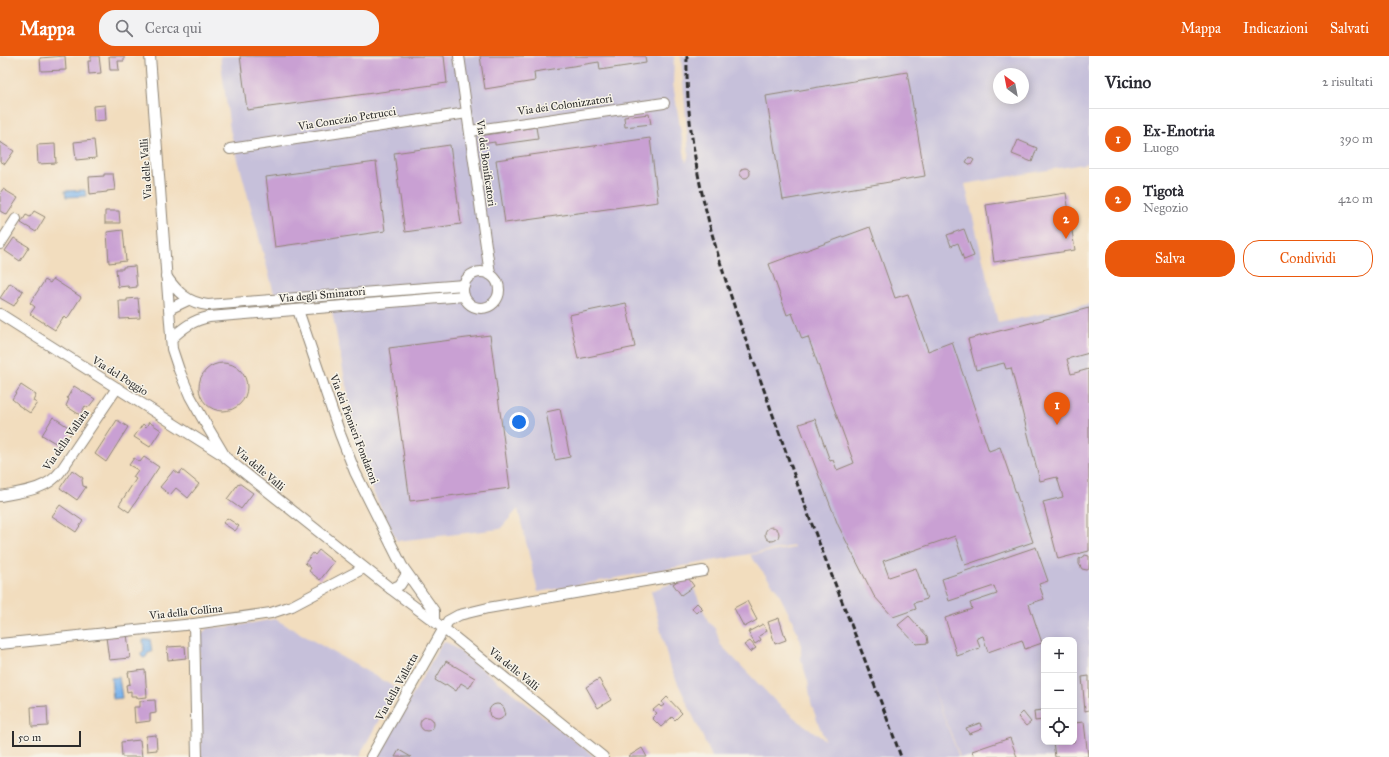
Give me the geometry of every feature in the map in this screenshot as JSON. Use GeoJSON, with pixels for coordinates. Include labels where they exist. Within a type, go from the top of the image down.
{"type":"FeatureCollection","features":[{"type":"Feature","properties":{"kind":"street","name":"Via delle Valli"},"geometry":{"type":"LineString","coordinates":[[150,56],[171,339],[174,354],[186,386],[201,417],[226,458],[391,590],[443,628],[603,757]]}},
{"type":"Feature","properties":{"kind":"street","name":"Via dei Bonificatori"},"geometry":{"type":"LineString","coordinates":[[459,56],[490,274]]}},
{"type":"Feature","properties":{"kind":"street","name":"Via dei Colonizzatori"},"geometry":{"type":"LineString","coordinates":[[470,131],[664,103]]}},
{"type":"Feature","properties":{"kind":"street","name":"Via Concezio Petrucci"},"geometry":{"type":"LineString","coordinates":[[230,149],[467,113]]}},
{"type":"Feature","properties":{"kind":"street"},"geometry":{"type":"LineString","coordinates":[[0,244],[16,219]]}},
{"type":"Feature","properties":{"kind":"street"},"geometry":{"type":"LineString","coordinates":[[480,272],[490,274],[495,278],[499,290],[495,302],[478,308],[467,301],[464,290],[466,280],[474,273],[480,272]]}},
{"type":"Feature","properties":{"kind":"street","name":"Via degli Sminatori"},"geometry":{"type":"LineString","coordinates":[[166,276],[176,290],[188,300],[199,304],[211,305],[464,290]]}},
{"type":"Feature","properties":{"kind":"street","name":"Via degli Sminatori"},"geometry":{"type":"LineString","coordinates":[[171,339],[193,321],[209,317],[298,310],[464,290]]}},
{"type":"Feature","properties":{"kind":"street"},"geometry":{"type":"LineString","coordinates":[[185,327],[169,312],[188,300]]}},
{"type":"Feature","properties":{"kind":"street","name":"Via dei Pionieri Fondatori"},"geometry":{"type":"LineString","coordinates":[[298,310],[353,466],[407,574],[434,611],[434,621]]}},
{"type":"Feature","properties":{"kind":"street","name":"Via del Poggio"},"geometry":{"type":"LineString","coordinates":[[0,314],[226,458]]}},
{"type":"Feature","properties":{"kind":"street","name":"Via della Vallata"},"geometry":{"type":"LineString","coordinates":[[0,496],[38,488],[55,478],[117,388]]}},
{"type":"Feature","properties":{"kind":"street","name":"Via della Collina"},"geometry":{"type":"LineString","coordinates":[[0,644],[194,624],[277,612],[292,606],[364,568]]}},
{"type":"Feature","properties":{"kind":"street"},"geometry":{"type":"LineString","coordinates":[[443,628],[448,621],[468,612],[703,571]]}},
{"type":"Feature","properties":{"kind":"street"},"geometry":{"type":"LineString","coordinates":[[391,590],[400,585],[407,574]]}},
{"type":"Feature","properties":{"kind":"street"},"geometry":{"type":"LineString","coordinates":[[194,624],[197,757]]}},
{"type":"Feature","properties":{"kind":"street","name":"Via della Valletta"},"geometry":{"type":"LineString","coordinates":[[371,757],[443,628]]}},
{"type":"Feature","properties":{"kind":"shaded area"},"geometry":{"type":"Polygon","coordinates":[[[220,56],[674,56],[673,84],[686,163],[689,155],[681,56],[1089,56],[1089,163],[965,184],[998,323],[1089,304],[1089,757],[960,757],[926,670],[959,757],[712,757],[669,664],[651,591],[689,577],[708,621],[716,630],[720,644],[777,703],[825,740],[811,703],[808,682],[801,659],[801,642],[777,590],[750,555],[794,548],[794,546],[538,592],[518,509],[500,529],[397,541],[362,469],[328,290],[274,293],[230,130],[220,56]]]}},
{"type":"Feature","properties":{"kind":"shaded area"},"geometry":{"type":"Polygon","coordinates":[[[275,619],[396,688],[359,757],[201,757],[199,638],[207,628],[236,626],[275,619]]]}},
{"type":"Feature","properties":{"kind":"shaded area"},"geometry":{"type":"Polygon","coordinates":[[[445,642],[450,644],[595,757],[378,757],[441,644],[445,642]]]}},
{"type":"Feature","properties":{"kind":"water"},"geometry":{"type":"Polygon","coordinates":[[[85,190],[86,196],[66,197],[65,191],[85,190]]]}},
{"type":"Feature","properties":{"kind":"water"},"geometry":{"type":"Polygon","coordinates":[[[150,639],[152,652],[148,653],[146,657],[143,658],[141,653],[144,651],[143,640],[150,639]]]}},
{"type":"Feature","properties":{"kind":"water"},"geometry":{"type":"Polygon","coordinates":[[[119,677],[122,698],[113,699],[111,678],[119,677]]]}},
{"type":"Feature","properties":{"kind":"building"},"geometry":{"type":"Polygon","coordinates":[[[65,56],[66,70],[41,71],[40,58],[65,56]]]}},
{"type":"Feature","properties":{"kind":"building"},"geometry":{"type":"Polygon","coordinates":[[[91,56],[99,56],[101,73],[89,74],[88,61],[91,61],[91,56]]]}},
{"type":"Feature","properties":{"kind":"building"},"geometry":{"type":"Polygon","coordinates":[[[109,56],[124,56],[124,61],[118,61],[119,70],[110,70],[109,56]]]}},
{"type":"Feature","properties":{"kind":"building"},"geometry":{"type":"Polygon","coordinates":[[[240,56],[444,56],[447,83],[247,110],[240,56]]]}},
{"type":"Feature","properties":{"kind":"building"},"geometry":{"type":"Polygon","coordinates":[[[480,56],[645,56],[646,63],[600,70],[599,62],[534,72],[535,81],[485,89],[480,56]]]}},
{"type":"Feature","properties":{"kind":"building"},"geometry":{"type":"Polygon","coordinates":[[[907,72],[925,176],[783,200],[766,96],[907,72]]]}},
{"type":"Feature","properties":{"kind":"building"},"geometry":{"type":"Polygon","coordinates":[[[105,105],[106,120],[94,121],[93,106],[105,105]]]}},
{"type":"Feature","properties":{"kind":"building"},"geometry":{"type":"Polygon","coordinates":[[[649,114],[651,124],[625,127],[624,117],[649,114]]]}},
{"type":"Feature","properties":{"kind":"building"},"geometry":{"type":"Polygon","coordinates":[[[536,127],[538,139],[495,145],[495,142],[481,144],[479,136],[536,127]]]}},
{"type":"Feature","properties":{"kind":"building"},"geometry":{"type":"Polygon","coordinates":[[[650,138],[658,202],[505,223],[496,160],[650,138]]]}},
{"type":"Feature","properties":{"kind":"building"},"geometry":{"type":"Polygon","coordinates":[[[94,140],[96,158],[76,160],[74,142],[94,140]]]}},
{"type":"Feature","properties":{"kind":"building"},"geometry":{"type":"Polygon","coordinates":[[[1018,140],[1037,148],[1032,162],[1012,154],[1018,140]]]}},
{"type":"Feature","properties":{"kind":"building"},"geometry":{"type":"Polygon","coordinates":[[[0,142],[14,151],[5,164],[0,161],[0,142]]]}},
{"type":"Feature","properties":{"kind":"building"},"geometry":{"type":"Polygon","coordinates":[[[55,144],[56,163],[38,164],[37,145],[55,144]]]}},
{"type":"Feature","properties":{"kind":"building"},"geometry":{"type":"Polygon","coordinates":[[[450,145],[461,224],[405,232],[394,153],[450,145]]]}},
{"type":"Feature","properties":{"kind":"building"},"geometry":{"type":"Polygon","coordinates":[[[969,157],[974,160],[971,165],[966,162],[969,157]]]}},
{"type":"Feature","properties":{"kind":"building"},"geometry":{"type":"Polygon","coordinates":[[[376,162],[385,231],[275,247],[266,177],[376,162]]]}},
{"type":"Feature","properties":{"kind":"building"},"geometry":{"type":"Polygon","coordinates":[[[743,168],[747,168],[750,173],[747,178],[743,178],[740,175],[740,171],[743,168]]]}},
{"type":"Feature","properties":{"kind":"building"},"geometry":{"type":"Polygon","coordinates":[[[104,174],[113,174],[115,190],[90,194],[89,177],[104,176],[104,174]]]}},
{"type":"Feature","properties":{"kind":"building"},"geometry":{"type":"Polygon","coordinates":[[[3,189],[18,198],[7,215],[0,211],[0,193],[3,189]]]}},
{"type":"Feature","properties":{"kind":"building"},"geometry":{"type":"Polygon","coordinates":[[[1066,193],[1075,250],[994,262],[986,205],[1066,193]]]}},
{"type":"Feature","properties":{"kind":"building"},"geometry":{"type":"Polygon","coordinates":[[[34,211],[45,217],[36,232],[21,223],[26,215],[30,217],[34,211]]]}},
{"type":"Feature","properties":{"kind":"building"},"geometry":{"type":"Polygon","coordinates":[[[105,211],[119,211],[120,223],[105,223],[105,211]]]}},
{"type":"Feature","properties":{"kind":"building"},"geometry":{"type":"Polygon","coordinates":[[[870,227],[895,298],[908,294],[928,351],[952,342],[989,451],[1000,447],[1033,542],[965,565],[955,536],[883,561],[889,577],[916,568],[927,599],[914,603],[916,609],[893,617],[874,596],[838,525],[799,424],[815,419],[830,461],[833,460],[837,470],[854,463],[808,337],[802,339],[792,313],[787,315],[769,264],[870,227]]]}},
{"type":"Feature","properties":{"kind":"building"},"geometry":{"type":"Polygon","coordinates":[[[964,229],[974,256],[964,260],[958,243],[951,246],[947,235],[964,229]]]}},
{"type":"Feature","properties":{"kind":"building"},"geometry":{"type":"Polygon","coordinates":[[[123,230],[126,261],[109,263],[107,232],[123,230]]]}},
{"type":"Feature","properties":{"kind":"building"},"geometry":{"type":"Polygon","coordinates":[[[14,238],[29,247],[20,261],[5,251],[14,238]]]}},
{"type":"Feature","properties":{"kind":"building"},"geometry":{"type":"Polygon","coordinates":[[[135,266],[137,287],[118,287],[116,269],[135,266]]]}},
{"type":"Feature","properties":{"kind":"building"},"geometry":{"type":"Polygon","coordinates":[[[53,279],[81,297],[67,319],[64,316],[55,330],[30,314],[35,307],[30,303],[45,280],[50,283],[53,279]]]}},
{"type":"Feature","properties":{"kind":"building"},"geometry":{"type":"Polygon","coordinates":[[[10,283],[23,291],[14,306],[0,298],[10,283]]]}},
{"type":"Feature","properties":{"kind":"building"},"geometry":{"type":"Polygon","coordinates":[[[138,298],[140,318],[120,319],[119,301],[127,301],[127,299],[138,298]]]}},
{"type":"Feature","properties":{"kind":"building"},"geometry":{"type":"Polygon","coordinates":[[[626,303],[635,347],[578,359],[569,315],[626,303]]]}},
{"type":"Feature","properties":{"kind":"building"},"geometry":{"type":"Polygon","coordinates":[[[1089,308],[1089,353],[1067,359],[1071,374],[1089,369],[1089,551],[1058,559],[1043,502],[1063,497],[1057,477],[1040,481],[1011,368],[1006,369],[1004,363],[976,370],[968,339],[1089,308]]]}},
{"type":"Feature","properties":{"kind":"building"},"geometry":{"type":"Polygon","coordinates":[[[490,335],[510,488],[410,501],[389,348],[490,335]]]}},
{"type":"Feature","properties":{"kind":"building"},"geometry":{"type":"Polygon","coordinates":[[[223,363],[232,365],[240,370],[245,378],[247,387],[245,396],[240,404],[232,409],[223,411],[214,409],[206,404],[201,396],[199,387],[201,378],[206,370],[214,365],[223,363]]]}},
{"type":"Feature","properties":{"kind":"building"},"geometry":{"type":"Polygon","coordinates":[[[21,385],[36,395],[33,401],[37,403],[30,413],[12,399],[21,385]]]}},
{"type":"Feature","properties":{"kind":"building"},"geometry":{"type":"Polygon","coordinates":[[[74,386],[95,399],[88,408],[85,406],[80,415],[66,406],[69,399],[67,398],[74,386]]]}},
{"type":"Feature","properties":{"kind":"building"},"geometry":{"type":"Polygon","coordinates":[[[560,409],[570,457],[555,460],[546,412],[560,409]]]}},
{"type":"Feature","properties":{"kind":"building"},"geometry":{"type":"Polygon","coordinates":[[[53,417],[73,430],[62,447],[42,435],[53,417]]]}},
{"type":"Feature","properties":{"kind":"building"},"geometry":{"type":"Polygon","coordinates":[[[117,420],[128,427],[106,462],[95,454],[117,420]]]}},
{"type":"Feature","properties":{"kind":"building"},"geometry":{"type":"Polygon","coordinates":[[[149,422],[161,430],[150,447],[134,437],[143,424],[146,427],[149,422]]]}},
{"type":"Feature","properties":{"kind":"building"},"geometry":{"type":"Polygon","coordinates":[[[144,457],[159,467],[129,512],[119,505],[136,479],[133,477],[138,470],[129,465],[134,458],[140,462],[144,457]]]}},
{"type":"Feature","properties":{"kind":"building"},"geometry":{"type":"Polygon","coordinates":[[[72,470],[83,478],[83,486],[86,487],[77,500],[60,488],[72,470]]]}},
{"type":"Feature","properties":{"kind":"building"},"geometry":{"type":"Polygon","coordinates":[[[174,470],[179,474],[182,470],[199,484],[188,498],[176,488],[170,495],[160,487],[174,470]]]}},
{"type":"Feature","properties":{"kind":"building"},"geometry":{"type":"Polygon","coordinates":[[[239,483],[253,493],[241,509],[227,499],[239,483]]]}},
{"type":"Feature","properties":{"kind":"building"},"geometry":{"type":"Polygon","coordinates":[[[60,505],[83,521],[76,532],[52,516],[60,505]]]}},
{"type":"Feature","properties":{"kind":"building"},"geometry":{"type":"Polygon","coordinates":[[[227,518],[239,526],[235,531],[223,523],[227,518]]]}},
{"type":"Feature","properties":{"kind":"building"},"geometry":{"type":"Polygon","coordinates":[[[769,527],[775,527],[779,531],[779,537],[775,541],[769,541],[765,537],[765,531],[769,527]]]}},
{"type":"Feature","properties":{"kind":"building"},"geometry":{"type":"Polygon","coordinates":[[[1036,547],[1048,581],[1039,584],[1044,599],[1029,604],[1041,643],[1025,649],[1022,640],[988,652],[983,636],[977,638],[980,648],[957,656],[945,618],[972,609],[970,603],[997,594],[994,586],[949,601],[942,579],[1036,547]]]}},
{"type":"Feature","properties":{"kind":"building"},"geometry":{"type":"Polygon","coordinates":[[[319,550],[334,562],[320,580],[309,571],[311,568],[305,563],[313,553],[315,555],[319,550]]]}},
{"type":"Feature","properties":{"kind":"building"},"geometry":{"type":"Polygon","coordinates":[[[1085,555],[1089,556],[1089,569],[1087,570],[1082,569],[1079,564],[1079,559],[1085,555]]]}},
{"type":"Feature","properties":{"kind":"building"},"geometry":{"type":"Polygon","coordinates":[[[686,575],[694,586],[681,595],[673,584],[686,575]]]}},
{"type":"Feature","properties":{"kind":"building"},"geometry":{"type":"Polygon","coordinates":[[[747,601],[757,620],[744,627],[734,608],[747,601]]]}},
{"type":"Feature","properties":{"kind":"building"},"geometry":{"type":"Polygon","coordinates":[[[697,603],[703,609],[696,613],[692,608],[697,603]]]}},
{"type":"Feature","properties":{"kind":"building"},"geometry":{"type":"Polygon","coordinates":[[[909,616],[927,636],[928,643],[916,644],[898,625],[909,616]]]}},
{"type":"Feature","properties":{"kind":"building"},"geometry":{"type":"Polygon","coordinates":[[[779,618],[786,640],[775,644],[768,622],[779,618]]]}},
{"type":"Feature","properties":{"kind":"building"},"geometry":{"type":"Polygon","coordinates":[[[763,624],[767,631],[759,636],[761,640],[755,644],[748,632],[763,624]]]}},
{"type":"Feature","properties":{"kind":"building"},"geometry":{"type":"Polygon","coordinates":[[[127,634],[130,658],[109,660],[106,637],[127,634]]]}},
{"type":"Feature","properties":{"kind":"building"},"geometry":{"type":"Polygon","coordinates":[[[750,641],[756,648],[750,652],[744,645],[750,641]]]}},
{"type":"Feature","properties":{"kind":"building"},"geometry":{"type":"Polygon","coordinates":[[[185,646],[186,658],[168,660],[167,647],[185,646]]]}},
{"type":"Feature","properties":{"kind":"building"},"geometry":{"type":"Polygon","coordinates":[[[446,661],[475,678],[469,688],[461,683],[456,691],[446,684],[445,686],[435,680],[446,661]]]}},
{"type":"Feature","properties":{"kind":"building"},"geometry":{"type":"Polygon","coordinates":[[[145,670],[147,697],[137,698],[137,696],[131,696],[131,691],[127,692],[126,685],[130,684],[128,672],[145,670]]]}},
{"type":"Feature","properties":{"kind":"building"},"geometry":{"type":"Polygon","coordinates":[[[1089,676],[1089,710],[1085,711],[1082,677],[1089,676]]]}},
{"type":"Feature","properties":{"kind":"building"},"geometry":{"type":"Polygon","coordinates":[[[599,679],[611,700],[598,708],[586,687],[599,679]]]}},
{"type":"Feature","properties":{"kind":"building"},"geometry":{"type":"Polygon","coordinates":[[[667,697],[682,713],[675,720],[672,717],[661,727],[652,718],[657,713],[653,710],[659,705],[661,707],[664,705],[662,702],[667,697]]]}},
{"type":"Feature","properties":{"kind":"building"},"geometry":{"type":"Polygon","coordinates":[[[155,700],[156,713],[150,714],[150,721],[135,723],[134,707],[140,707],[140,701],[155,700]]]}},
{"type":"Feature","properties":{"kind":"building"},"geometry":{"type":"Polygon","coordinates":[[[494,704],[500,704],[505,709],[503,718],[500,720],[494,720],[489,715],[489,709],[494,704]]]}},
{"type":"Feature","properties":{"kind":"building"},"geometry":{"type":"Polygon","coordinates":[[[47,706],[48,726],[32,727],[31,707],[47,706]]]}},
{"type":"Feature","properties":{"kind":"building"},"geometry":{"type":"Polygon","coordinates":[[[1041,710],[1041,720],[1035,721],[1034,711],[1041,710]]]}},
{"type":"Feature","properties":{"kind":"building"},"geometry":{"type":"Polygon","coordinates":[[[1023,712],[1031,722],[1026,726],[1018,717],[1023,712]]]}},
{"type":"Feature","properties":{"kind":"building"},"geometry":{"type":"Polygon","coordinates":[[[427,717],[432,719],[434,724],[432,729],[427,731],[422,729],[420,724],[422,719],[427,717]]]}},
{"type":"Feature","properties":{"kind":"building"},"geometry":{"type":"Polygon","coordinates":[[[1084,722],[1088,757],[1055,757],[1053,745],[1077,745],[1077,723],[1084,722]]]}},
{"type":"Feature","properties":{"kind":"building"},"geometry":{"type":"Polygon","coordinates":[[[980,723],[982,729],[969,734],[966,728],[980,723]]]}},
{"type":"Feature","properties":{"kind":"building"},"geometry":{"type":"Polygon","coordinates":[[[156,735],[157,750],[147,751],[146,736],[156,735]]]}},
{"type":"Feature","properties":{"kind":"building"},"geometry":{"type":"Polygon","coordinates":[[[1010,738],[1017,757],[974,757],[972,751],[1010,738]]]}},
{"type":"Feature","properties":{"kind":"building"},"geometry":{"type":"Polygon","coordinates":[[[140,740],[142,757],[122,757],[121,742],[140,740]]]}},
{"type":"Feature","properties":{"kind":"building"},"geometry":{"type":"Polygon","coordinates":[[[642,748],[647,757],[629,756],[642,748]]]}},
{"type":"Feature","properties":{"kind":"building"},"geometry":{"type":"Polygon","coordinates":[[[399,750],[411,757],[395,757],[399,750]]]}},
{"type":"Feature","properties":{"kind":"railway"},"geometry":{"type":"LineString","coordinates":[[687,56],[688,96],[692,136],[698,175],[717,252],[742,328],[811,522],[901,757]]}},
{"type":"Feature","properties":{"kind":"place","name":"Tigotà"},"geometry":{"type":"Point","coordinates":[1066,239]}},
{"type":"Feature","properties":{"kind":"place","name":"Ex-Enotria"},"geometry":{"type":"Point","coordinates":[1057,425]}}]}
